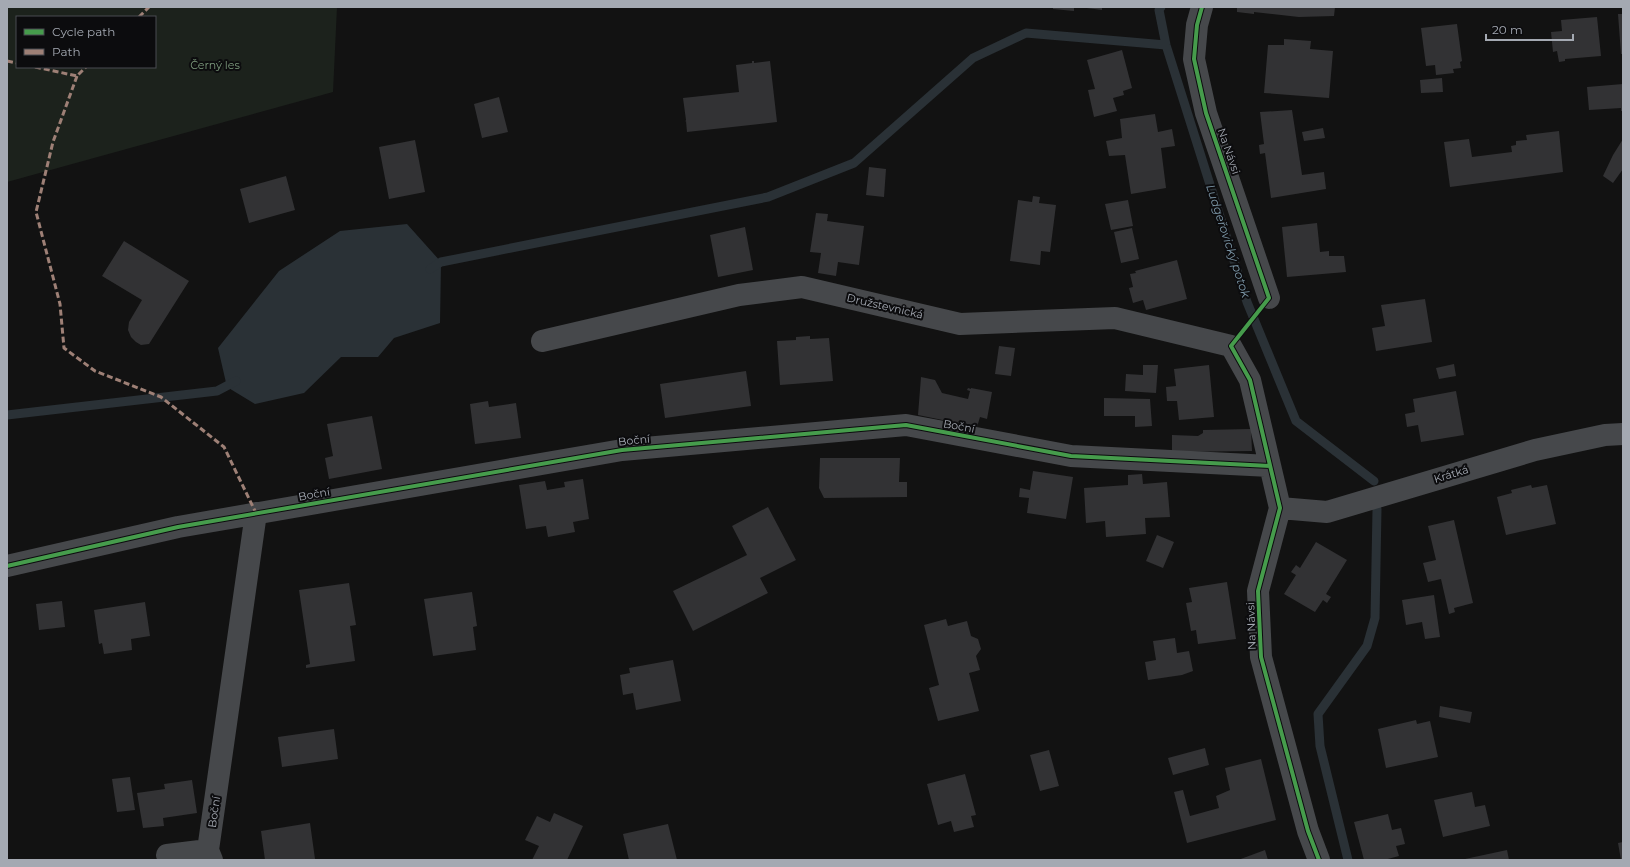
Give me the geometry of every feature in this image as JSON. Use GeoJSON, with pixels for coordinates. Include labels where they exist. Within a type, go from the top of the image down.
{"type":"FeatureCollection","features":[{"type":"Feature","properties":{"kind":"street","name":"Na Návsi"},"geometry":{"type":"LineString","coordinates":[[1202,7],[1197,25],[1194,59],[1206,113],[1268,298]]}},
{"type":"Feature","properties":{"kind":"street","name":"Družstevnická"},"geometry":{"type":"LineString","coordinates":[[542,341],[739,295],[802,287],[960,324],[1115,318],[1230,346]]}},
{"type":"Feature","properties":{"kind":"street","name":"Na Návsi"},"geometry":{"type":"LineString","coordinates":[[1230,346],[1250,380],[1280,508],[1258,591],[1261,657],[1308,831],[1319,860]]}},
{"type":"Feature","properties":{"kind":"street","name":"Boční"},"geometry":{"type":"LineString","coordinates":[[7,566],[178,527],[622,450],[906,425],[1071,456],[1270,466]]}},
{"type":"Feature","properties":{"kind":"street","name":"Krátká"},"geometry":{"type":"LineString","coordinates":[[1280,508],[1327,512],[1535,450],[1605,436],[1623,434]]}},
{"type":"Feature","properties":{"kind":"street","name":"Boční"},"geometry":{"type":"LineString","coordinates":[[167,855],[210,855],[256,513]]}},
{"type":"Feature","properties":{"kind":"green space","name":"Černý les"},"geometry":{"type":"Polygon","coordinates":[[[7,7],[337,7],[333,92],[7,182],[7,7]]]}},
{"type":"Feature","properties":{"kind":"shaded area"},"geometry":{"type":"Polygon","coordinates":[[[407,224],[441,262],[440,323],[394,338],[378,357],[341,357],[304,393],[255,404],[227,387],[218,348],[279,271],[340,231],[407,224]]]}},
{"type":"Feature","properties":{"kind":"building"},"geometry":{"type":"Polygon","coordinates":[[[1053,7],[1074,7],[1074,11],[1053,9],[1053,7]]]}},
{"type":"Feature","properties":{"kind":"building"},"geometry":{"type":"Polygon","coordinates":[[[1079,7],[1102,7],[1102,10],[1079,7]]]}},
{"type":"Feature","properties":{"kind":"building"},"geometry":{"type":"Polygon","coordinates":[[[1237,7],[1335,7],[1334,16],[1299,17],[1254,12],[1254,14],[1237,12],[1237,7]]]}},
{"type":"Feature","properties":{"kind":"building"},"geometry":{"type":"Polygon","coordinates":[[[1618,14],[1623,14],[1623,54],[1621,54],[1618,14]]]}},
{"type":"Feature","properties":{"kind":"building"},"geometry":{"type":"Polygon","coordinates":[[[1597,17],[1601,56],[1565,59],[1565,61],[1559,62],[1557,51],[1553,52],[1551,32],[1562,31],[1561,20],[1597,17]]]}},
{"type":"Feature","properties":{"kind":"building"},"geometry":{"type":"Polygon","coordinates":[[[1457,24],[1462,61],[1460,62],[1461,68],[1453,69],[1454,73],[1436,75],[1435,65],[1426,66],[1421,28],[1457,24]]]}},
{"type":"Feature","properties":{"kind":"building"},"geometry":{"type":"Polygon","coordinates":[[[1284,39],[1311,41],[1310,49],[1333,51],[1329,98],[1264,93],[1268,45],[1284,45],[1284,39]]]}},
{"type":"Feature","properties":{"kind":"building"},"geometry":{"type":"Polygon","coordinates":[[[1122,50],[1132,88],[1123,91],[1124,95],[1113,98],[1117,111],[1094,117],[1088,90],[1095,89],[1087,60],[1122,50]]]}},
{"type":"Feature","properties":{"kind":"building"},"geometry":{"type":"Polygon","coordinates":[[[752,61],[754,61],[754,63],[770,61],[777,122],[687,132],[683,98],[739,92],[736,65],[752,63],[752,61]]]}},
{"type":"Feature","properties":{"kind":"building"},"geometry":{"type":"Polygon","coordinates":[[[1442,78],[1443,92],[1421,93],[1420,80],[1442,78]]]}},
{"type":"Feature","properties":{"kind":"building"},"geometry":{"type":"Polygon","coordinates":[[[1623,84],[1623,111],[1621,111],[1621,108],[1589,110],[1587,87],[1623,84]]]}},
{"type":"Feature","properties":{"kind":"building"},"geometry":{"type":"Polygon","coordinates":[[[499,97],[508,132],[482,138],[474,104],[499,97]]]}},
{"type":"Feature","properties":{"kind":"building"},"geometry":{"type":"Polygon","coordinates":[[[1292,110],[1302,175],[1324,172],[1326,189],[1271,198],[1265,153],[1260,154],[1259,145],[1264,144],[1260,112],[1292,110]]]}},
{"type":"Feature","properties":{"kind":"building"},"geometry":{"type":"Polygon","coordinates":[[[1155,114],[1158,132],[1172,129],[1175,146],[1161,148],[1166,188],[1131,194],[1125,155],[1109,156],[1106,141],[1122,138],[1120,119],[1155,114]]]}},
{"type":"Feature","properties":{"kind":"building"},"geometry":{"type":"Polygon","coordinates":[[[1323,128],[1325,138],[1304,141],[1302,132],[1323,128]]]}},
{"type":"Feature","properties":{"kind":"building"},"geometry":{"type":"Polygon","coordinates":[[[1559,131],[1563,172],[1450,187],[1444,142],[1469,139],[1472,157],[1512,152],[1511,146],[1516,145],[1516,141],[1527,140],[1526,135],[1559,131]]]}},
{"type":"Feature","properties":{"kind":"building"},"geometry":{"type":"Polygon","coordinates":[[[1623,139],[1623,169],[1613,183],[1603,176],[1623,139]]]}},
{"type":"Feature","properties":{"kind":"building"},"geometry":{"type":"Polygon","coordinates":[[[415,140],[425,192],[389,199],[379,147],[415,140]]]}},
{"type":"Feature","properties":{"kind":"building"},"geometry":{"type":"Polygon","coordinates":[[[869,167],[886,169],[884,197],[866,195],[869,167]]]}},
{"type":"Feature","properties":{"kind":"building"},"geometry":{"type":"Polygon","coordinates":[[[286,176],[295,210],[249,223],[240,189],[286,176]]]}},
{"type":"Feature","properties":{"kind":"building"},"geometry":{"type":"Polygon","coordinates":[[[1033,196],[1040,197],[1039,203],[1056,205],[1050,252],[1041,251],[1040,265],[1010,261],[1018,200],[1032,202],[1033,196]]]}},
{"type":"Feature","properties":{"kind":"building"},"geometry":{"type":"Polygon","coordinates":[[[1128,200],[1133,226],[1111,230],[1105,204],[1128,200]]]}},
{"type":"Feature","properties":{"kind":"building"},"geometry":{"type":"Polygon","coordinates":[[[816,213],[828,214],[827,221],[864,226],[859,265],[838,262],[836,276],[818,273],[821,253],[810,252],[816,213]]]}},
{"type":"Feature","properties":{"kind":"building"},"geometry":{"type":"Polygon","coordinates":[[[1317,223],[1320,252],[1329,251],[1329,256],[1344,256],[1346,272],[1287,277],[1282,227],[1317,223]]]}},
{"type":"Feature","properties":{"kind":"building"},"geometry":{"type":"Polygon","coordinates":[[[745,227],[753,270],[718,277],[710,235],[745,227]]]}},
{"type":"Feature","properties":{"kind":"building"},"geometry":{"type":"Polygon","coordinates":[[[1132,228],[1139,259],[1121,263],[1114,232],[1132,228]]]}},
{"type":"Feature","properties":{"kind":"building"},"geometry":{"type":"Polygon","coordinates":[[[124,241],[189,281],[149,344],[141,345],[136,342],[131,337],[128,330],[129,322],[142,300],[102,276],[124,241]]]}},
{"type":"Feature","properties":{"kind":"building"},"geometry":{"type":"Polygon","coordinates":[[[1177,260],[1187,299],[1146,310],[1143,300],[1133,303],[1129,288],[1133,287],[1130,274],[1136,273],[1135,271],[1177,260]]]}},
{"type":"Feature","properties":{"kind":"building"},"geometry":{"type":"Polygon","coordinates":[[[1425,299],[1432,342],[1376,351],[1372,328],[1385,326],[1381,305],[1425,299]]]}},
{"type":"Feature","properties":{"kind":"building"},"geometry":{"type":"Polygon","coordinates":[[[810,336],[810,339],[829,338],[833,381],[780,385],[777,341],[796,340],[796,337],[810,336]]]}},
{"type":"Feature","properties":{"kind":"building"},"geometry":{"type":"Polygon","coordinates":[[[999,346],[1015,348],[1011,376],[995,374],[999,346]]]}},
{"type":"Feature","properties":{"kind":"building"},"geometry":{"type":"Polygon","coordinates":[[[1454,364],[1456,376],[1439,379],[1436,368],[1454,364]]]}},
{"type":"Feature","properties":{"kind":"building"},"geometry":{"type":"Polygon","coordinates":[[[1143,365],[1158,365],[1156,393],[1125,391],[1126,374],[1143,375],[1143,365]]]}},
{"type":"Feature","properties":{"kind":"building"},"geometry":{"type":"Polygon","coordinates":[[[1209,365],[1214,417],[1179,420],[1177,401],[1167,401],[1166,387],[1176,386],[1174,369],[1209,365]]]}},
{"type":"Feature","properties":{"kind":"building"},"geometry":{"type":"Polygon","coordinates":[[[746,371],[751,406],[665,418],[660,384],[746,371]]]}},
{"type":"Feature","properties":{"kind":"building"},"geometry":{"type":"Polygon","coordinates":[[[921,377],[935,380],[942,393],[968,399],[970,391],[967,390],[968,388],[992,392],[987,419],[980,417],[977,427],[918,415],[921,377]]]}},
{"type":"Feature","properties":{"kind":"building"},"geometry":{"type":"Polygon","coordinates":[[[1456,391],[1464,435],[1421,442],[1418,425],[1407,427],[1405,414],[1415,412],[1413,399],[1456,391]]]}},
{"type":"Feature","properties":{"kind":"building"},"geometry":{"type":"Polygon","coordinates":[[[1104,398],[1150,399],[1152,426],[1135,427],[1135,416],[1104,416],[1104,398]]]}},
{"type":"Feature","properties":{"kind":"building"},"geometry":{"type":"Polygon","coordinates":[[[488,401],[489,407],[516,403],[521,438],[475,444],[470,404],[488,401]]]}},
{"type":"Feature","properties":{"kind":"building"},"geometry":{"type":"Polygon","coordinates":[[[372,416],[382,469],[329,479],[325,458],[333,456],[327,424],[372,416]]]}},
{"type":"Feature","properties":{"kind":"building"},"geometry":{"type":"Polygon","coordinates":[[[1251,429],[1252,451],[1172,452],[1172,435],[1198,436],[1203,433],[1203,430],[1251,429]]]}},
{"type":"Feature","properties":{"kind":"building"},"geometry":{"type":"Polygon","coordinates":[[[820,458],[900,458],[899,482],[907,482],[907,497],[824,498],[819,488],[820,458]]]}},
{"type":"Feature","properties":{"kind":"building"},"geometry":{"type":"Polygon","coordinates":[[[1033,471],[1073,477],[1066,519],[1027,513],[1029,498],[1019,497],[1020,488],[1030,490],[1033,471]]]}},
{"type":"Feature","properties":{"kind":"building"},"geometry":{"type":"Polygon","coordinates":[[[1142,474],[1143,484],[1167,482],[1170,517],[1145,518],[1146,534],[1106,537],[1105,521],[1086,523],[1084,488],[1128,485],[1128,475],[1142,474]]]}},
{"type":"Feature","properties":{"kind":"building"},"geometry":{"type":"Polygon","coordinates":[[[583,479],[589,519],[573,522],[575,532],[548,537],[546,526],[526,529],[519,485],[545,481],[547,490],[565,487],[564,482],[583,479]]]}},
{"type":"Feature","properties":{"kind":"building"},"geometry":{"type":"Polygon","coordinates":[[[1531,485],[1532,488],[1547,485],[1556,524],[1506,535],[1497,497],[1512,493],[1511,490],[1531,485]]]}},
{"type":"Feature","properties":{"kind":"building"},"geometry":{"type":"Polygon","coordinates":[[[768,507],[796,560],[760,578],[768,593],[693,631],[673,591],[747,555],[732,526],[768,507]]]}},
{"type":"Feature","properties":{"kind":"building"},"geometry":{"type":"Polygon","coordinates":[[[1454,520],[1473,603],[1454,608],[1455,612],[1449,614],[1441,579],[1428,582],[1423,563],[1436,560],[1428,526],[1454,520]]]}},
{"type":"Feature","properties":{"kind":"building"},"geometry":{"type":"Polygon","coordinates":[[[1157,535],[1174,542],[1163,568],[1146,561],[1157,535]]]}},
{"type":"Feature","properties":{"kind":"building"},"geometry":{"type":"Polygon","coordinates":[[[1316,542],[1347,560],[1326,594],[1331,597],[1327,603],[1323,600],[1315,612],[1284,594],[1296,575],[1291,572],[1296,565],[1300,568],[1316,542]]]}},
{"type":"Feature","properties":{"kind":"building"},"geometry":{"type":"Polygon","coordinates":[[[1227,582],[1236,639],[1198,644],[1196,630],[1191,631],[1186,603],[1192,602],[1189,588],[1227,582]]]}},
{"type":"Feature","properties":{"kind":"building"},"geometry":{"type":"Polygon","coordinates":[[[349,583],[356,625],[350,626],[355,661],[306,668],[306,665],[310,664],[299,590],[349,583]]]}},
{"type":"Feature","properties":{"kind":"building"},"geometry":{"type":"Polygon","coordinates":[[[472,592],[477,626],[473,627],[476,650],[433,656],[424,599],[472,592]]]}},
{"type":"Feature","properties":{"kind":"building"},"geometry":{"type":"Polygon","coordinates":[[[1434,595],[1440,637],[1425,639],[1422,622],[1406,625],[1402,600],[1434,595]]]}},
{"type":"Feature","properties":{"kind":"building"},"geometry":{"type":"Polygon","coordinates":[[[62,601],[65,627],[39,630],[36,604],[62,601]]]}},
{"type":"Feature","properties":{"kind":"building"},"geometry":{"type":"Polygon","coordinates":[[[145,602],[150,636],[131,639],[132,650],[104,654],[102,643],[99,644],[94,610],[145,602]]]}},
{"type":"Feature","properties":{"kind":"building"},"geometry":{"type":"Polygon","coordinates":[[[946,619],[948,626],[967,621],[971,636],[978,639],[981,649],[976,656],[980,670],[969,673],[979,711],[938,721],[929,688],[939,685],[924,625],[946,619]]]}},
{"type":"Feature","properties":{"kind":"building"},"geometry":{"type":"Polygon","coordinates":[[[1175,638],[1177,653],[1189,651],[1193,671],[1182,675],[1148,680],[1145,662],[1156,660],[1153,641],[1175,638]]]}},
{"type":"Feature","properties":{"kind":"building"},"geometry":{"type":"Polygon","coordinates":[[[673,660],[681,701],[636,710],[633,693],[623,695],[620,675],[630,673],[629,668],[673,660]]]}},
{"type":"Feature","properties":{"kind":"building"},"geometry":{"type":"Polygon","coordinates":[[[1440,706],[1472,712],[1470,723],[1439,717],[1440,706]]]}},
{"type":"Feature","properties":{"kind":"building"},"geometry":{"type":"Polygon","coordinates":[[[1416,720],[1417,724],[1430,721],[1438,757],[1386,768],[1378,729],[1416,720]]]}},
{"type":"Feature","properties":{"kind":"building"},"geometry":{"type":"Polygon","coordinates":[[[334,729],[338,759],[282,767],[278,737],[334,729]]]}},
{"type":"Feature","properties":{"kind":"building"},"geometry":{"type":"Polygon","coordinates":[[[1205,748],[1209,765],[1173,775],[1168,758],[1205,748]]]}},
{"type":"Feature","properties":{"kind":"building"},"geometry":{"type":"Polygon","coordinates":[[[1049,750],[1059,786],[1040,791],[1030,755],[1049,750]]]}},
{"type":"Feature","properties":{"kind":"building"},"geometry":{"type":"Polygon","coordinates":[[[1261,759],[1276,820],[1187,843],[1174,792],[1183,790],[1190,816],[1219,808],[1216,796],[1230,790],[1225,768],[1261,759]]]}},
{"type":"Feature","properties":{"kind":"building"},"geometry":{"type":"Polygon","coordinates":[[[965,774],[976,815],[971,816],[974,827],[954,832],[951,821],[938,825],[927,784],[965,774]]]}},
{"type":"Feature","properties":{"kind":"building"},"geometry":{"type":"Polygon","coordinates":[[[130,777],[135,810],[117,812],[112,779],[130,777]]]}},
{"type":"Feature","properties":{"kind":"building"},"geometry":{"type":"Polygon","coordinates":[[[192,780],[197,813],[163,818],[164,826],[143,828],[137,793],[165,789],[164,784],[192,780]]]}},
{"type":"Feature","properties":{"kind":"building"},"geometry":{"type":"Polygon","coordinates":[[[1472,792],[1475,807],[1485,805],[1490,826],[1443,837],[1434,800],[1472,792]]]}},
{"type":"Feature","properties":{"kind":"building"},"geometry":{"type":"Polygon","coordinates":[[[554,813],[583,826],[567,860],[532,860],[539,846],[525,840],[537,816],[550,822],[554,813]]]}},
{"type":"Feature","properties":{"kind":"building"},"geometry":{"type":"Polygon","coordinates":[[[1388,814],[1392,830],[1401,828],[1405,844],[1396,846],[1399,856],[1384,860],[1364,860],[1354,822],[1388,814]]]}},
{"type":"Feature","properties":{"kind":"building"},"geometry":{"type":"Polygon","coordinates":[[[310,823],[315,859],[265,860],[261,831],[310,823]]]}},
{"type":"Feature","properties":{"kind":"building"},"geometry":{"type":"Polygon","coordinates":[[[668,824],[677,860],[629,860],[623,834],[668,824]]]}},
{"type":"Feature","properties":{"kind":"building"},"geometry":{"type":"Polygon","coordinates":[[[1623,842],[1623,860],[1621,860],[1618,843],[1623,842]]]}},
{"type":"Feature","properties":{"kind":"building"},"geometry":{"type":"Polygon","coordinates":[[[1265,850],[1268,860],[1238,860],[1265,850]]]}},
{"type":"Feature","properties":{"kind":"building"},"geometry":{"type":"Polygon","coordinates":[[[1507,850],[1509,860],[1465,860],[1465,859],[1507,850]]]}},
{"type":"Feature","properties":{"kind":"waterway","name":"Ludgeřovický potok"},"geometry":{"type":"LineString","coordinates":[[1161,7],[1159,10],[1166,45],[1247,302],[1296,421],[1374,481]]}},
{"type":"Feature","properties":{"kind":"waterway"},"geometry":{"type":"LineString","coordinates":[[430,269],[441,262],[768,197],[854,163],[973,58],[1026,33],[1166,45]]}},
{"type":"Feature","properties":{"kind":"waterway"},"geometry":{"type":"LineString","coordinates":[[7,415],[217,391],[236,381]]}},
{"type":"Feature","properties":{"kind":"waterway","name":"Ludgeřovický potok"},"geometry":{"type":"LineString","coordinates":[[1348,860],[1320,746],[1318,714],[1367,646],[1375,618],[1377,509]]}},
{"type":"Feature","properties":{"kind":"marked path"},"geometry":{"type":"LineString","coordinates":[[140,16],[149,7]]}},
{"type":"Feature","properties":{"kind":"marked path"},"geometry":{"type":"LineString","coordinates":[[7,61],[16,63]]}},
{"type":"Feature","properties":{"kind":"marked path"},"geometry":{"type":"LineString","coordinates":[[40,68],[77,76],[85,68]]}},
{"type":"Feature","properties":{"kind":"marked path"},"geometry":{"type":"LineString","coordinates":[[77,76],[53,142],[36,212],[60,304],[64,348],[95,371],[161,397],[224,447],[256,513]]}},
{"type":"Feature","properties":{"kind":"cycle path"},"geometry":{"type":"LineString","coordinates":[[1202,7],[1197,25],[1194,59],[1206,113],[1269,298],[1231,346],[1250,380],[1280,508],[1258,591],[1261,657],[1308,831],[1319,860]]}},
{"type":"Feature","properties":{"kind":"cycle path"},"geometry":{"type":"LineString","coordinates":[[7,566],[178,527],[622,450],[906,425],[1071,456],[1270,466]]}}]}
